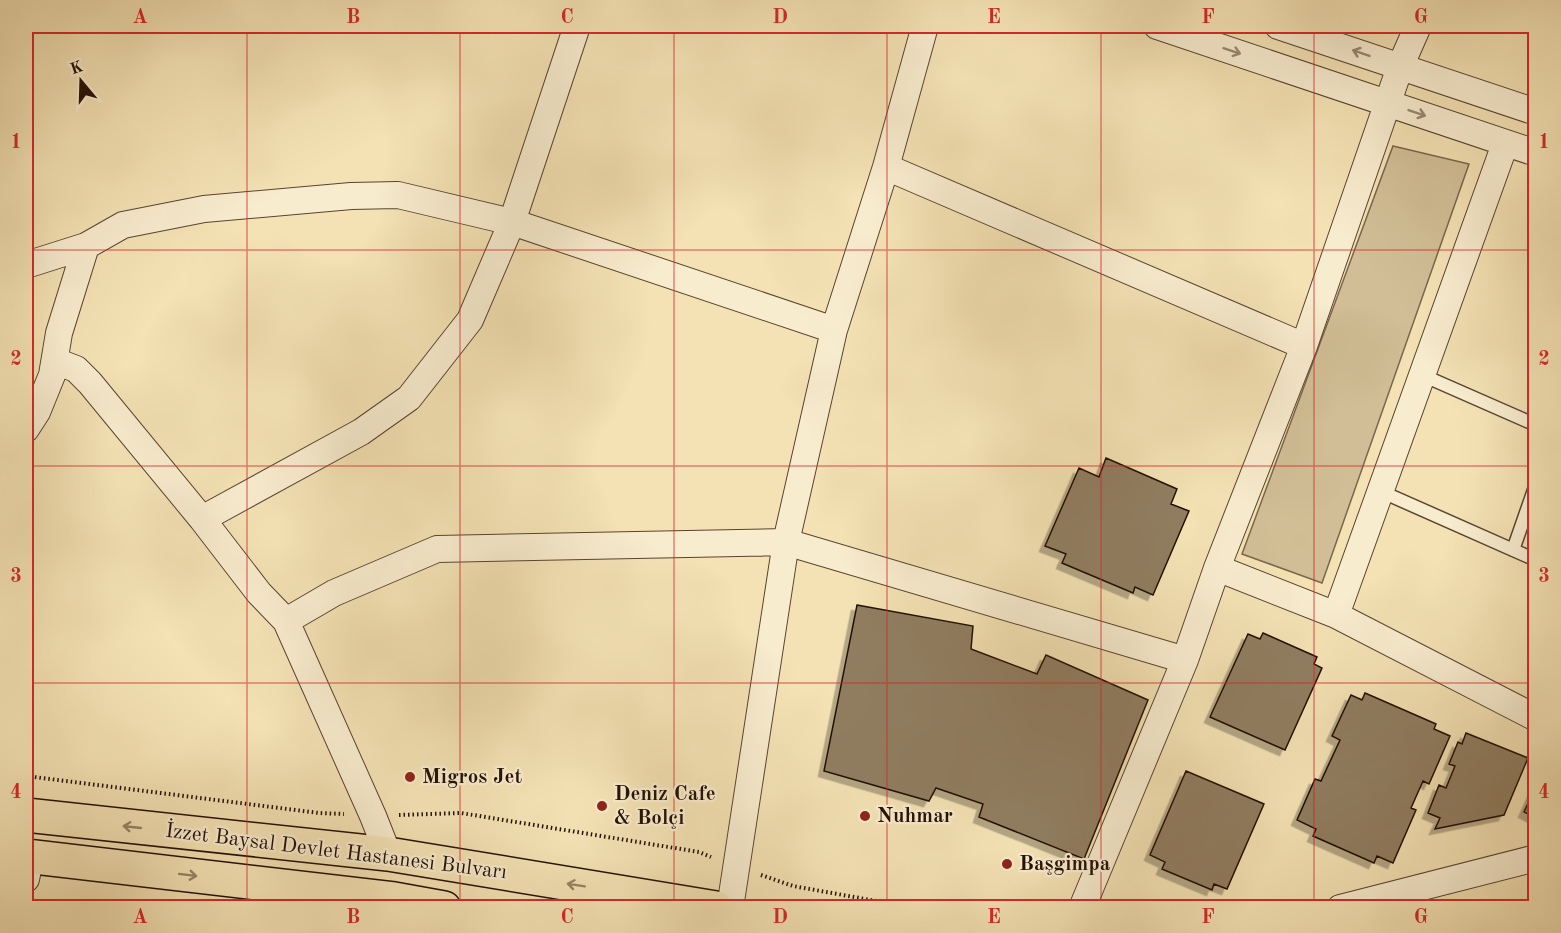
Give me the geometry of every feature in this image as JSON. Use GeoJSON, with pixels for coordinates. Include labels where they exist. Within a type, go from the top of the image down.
{"type":"FeatureCollection","features":[{"type":"Feature","properties":{"kind":"main road","name":"İzzet Baysal Devlet Hastanesi Bulvarı"},"geometry":{"type":"LineString","coordinates":[[26,815],[388,854],[716,908]]}},
{"type":"Feature","properties":{"kind":"main road","name":"İzzet Baysal Devlet Hastanesi Bulvarı"},"geometry":{"type":"LineString","coordinates":[[27,863],[283,897],[394,899],[444,908]]}},
{"type":"Feature","properties":{"kind":"street"},"geometry":{"type":"LineString","coordinates":[[202,519],[361,432],[409,398],[470,320],[512,222],[577,26]]}},
{"type":"Feature","properties":{"kind":"street"},"geometry":{"type":"LineString","coordinates":[[730,908],[786,542],[834,330],[886,167],[925,26]]}},
{"type":"Feature","properties":{"kind":"street"},"geometry":{"type":"LineString","coordinates":[[1157,26],[1536,153]]}},
{"type":"Feature","properties":{"kind":"street"},"geometry":{"type":"LineString","coordinates":[[1278,26],[1536,112]]}},
{"type":"Feature","properties":{"kind":"street"},"geometry":{"type":"LineString","coordinates":[[1082,908],[1185,660],[1217,568],[1304,346],[1400,67],[1418,26]]}},
{"type":"Feature","properties":{"kind":"street"},"geometry":{"type":"LineString","coordinates":[[1336,615],[1505,144]]}},
{"type":"Feature","properties":{"kind":"street"},"geometry":{"type":"LineString","coordinates":[[886,167],[1304,346]]}},
{"type":"Feature","properties":{"kind":"street"},"geometry":{"type":"LineString","coordinates":[[26,265],[86,246],[123,225],[204,208],[351,196],[398,195],[512,222],[834,330]]}},
{"type":"Feature","properties":{"kind":"street"},"geometry":{"type":"LineString","coordinates":[[26,429],[37,412],[52,375],[65,313],[86,246]]}},
{"type":"Feature","properties":{"kind":"street"},"geometry":{"type":"LineString","coordinates":[[55,361],[76,369],[90,382],[259,593],[286,621],[388,854]]}},
{"type":"Feature","properties":{"kind":"street"},"geometry":{"type":"LineString","coordinates":[[286,621],[334,593],[437,549],[786,542],[1185,660]]}},
{"type":"Feature","properties":{"kind":"street"},"geometry":{"type":"LineString","coordinates":[[1217,568],[1336,615],[1536,718]]}},
{"type":"Feature","properties":{"kind":"street"},"geometry":{"type":"LineString","coordinates":[[1340,908],[1536,858]]}},
{"type":"Feature","properties":{"kind":"lane"},"geometry":{"type":"LineString","coordinates":[[1422,375],[1536,425]]}},
{"type":"Feature","properties":{"kind":"lane"},"geometry":{"type":"LineString","coordinates":[[1514,550],[1536,484]]}},
{"type":"Feature","properties":{"kind":"lane"},"geometry":{"type":"LineString","coordinates":[[1380,491],[1536,560]]}},
{"type":"Feature","properties":{"kind":"path"},"geometry":{"type":"LineString","coordinates":[[26,777],[319,813],[373,816],[461,813],[699,852],[793,886],[915,908]]}},
{"type":"Feature","properties":{"kind":"shaded area"},"geometry":{"type":"Polygon","coordinates":[[[1393,146],[1469,164],[1322,583],[1242,554],[1393,146]]]}},
{"type":"Feature","properties":{"kind":"building"},"geometry":{"type":"Polygon","coordinates":[[[1106,458],[1177,489],[1171,504],[1189,511],[1153,595],[1135,587],[1133,593],[1062,563],[1066,554],[1045,546],[1079,468],[1099,477],[1106,458]]]}},
{"type":"Feature","properties":{"kind":"building"},"geometry":{"type":"Polygon","coordinates":[[[857,605],[973,626],[971,649],[1037,674],[1046,655],[1148,700],[1084,859],[979,817],[983,804],[936,788],[929,801],[824,771],[857,605]]]}},
{"type":"Feature","properties":{"kind":"building"},"geometry":{"type":"Polygon","coordinates":[[[1263,633],[1317,657],[1314,664],[1322,668],[1285,750],[1210,717],[1248,634],[1260,639],[1263,633]]]}},
{"type":"Feature","properties":{"kind":"building"},"geometry":{"type":"Polygon","coordinates":[[[1365,693],[1436,724],[1434,729],[1450,736],[1429,784],[1423,781],[1411,808],[1416,810],[1393,863],[1377,856],[1374,863],[1313,836],[1316,829],[1297,820],[1315,779],[1321,781],[1340,740],[1332,736],[1351,695],[1362,700],[1365,693]]]}},
{"type":"Feature","properties":{"kind":"building"},"geometry":{"type":"Polygon","coordinates":[[[1466,733],[1528,758],[1504,815],[1435,829],[1440,818],[1428,813],[1439,785],[1446,788],[1455,766],[1449,764],[1458,742],[1462,744],[1466,733]]]}},
{"type":"Feature","properties":{"kind":"building"},"geometry":{"type":"Polygon","coordinates":[[[1186,771],[1264,804],[1227,889],[1214,884],[1212,890],[1162,869],[1165,862],[1150,855],[1186,771]]]}},
{"type":"Feature","properties":{"kind":"building"},"geometry":{"type":"Polygon","coordinates":[[[1536,785],[1536,818],[1524,812],[1536,785]]]}},
{"type":"Feature","properties":{"kind":"place","name":"Migros Jet"},"geometry":{"type":"Point","coordinates":[410,777]}},
{"type":"Feature","properties":{"kind":"place","name":"Deniz Cafe & Bolçi"},"geometry":{"type":"Point","coordinates":[602,806]}},
{"type":"Feature","properties":{"kind":"place","name":"Nuhmar"},"geometry":{"type":"Point","coordinates":[865,816]}},
{"type":"Feature","properties":{"kind":"place","name":"Başgimpa"},"geometry":{"type":"Point","coordinates":[1007,864]}}]}
